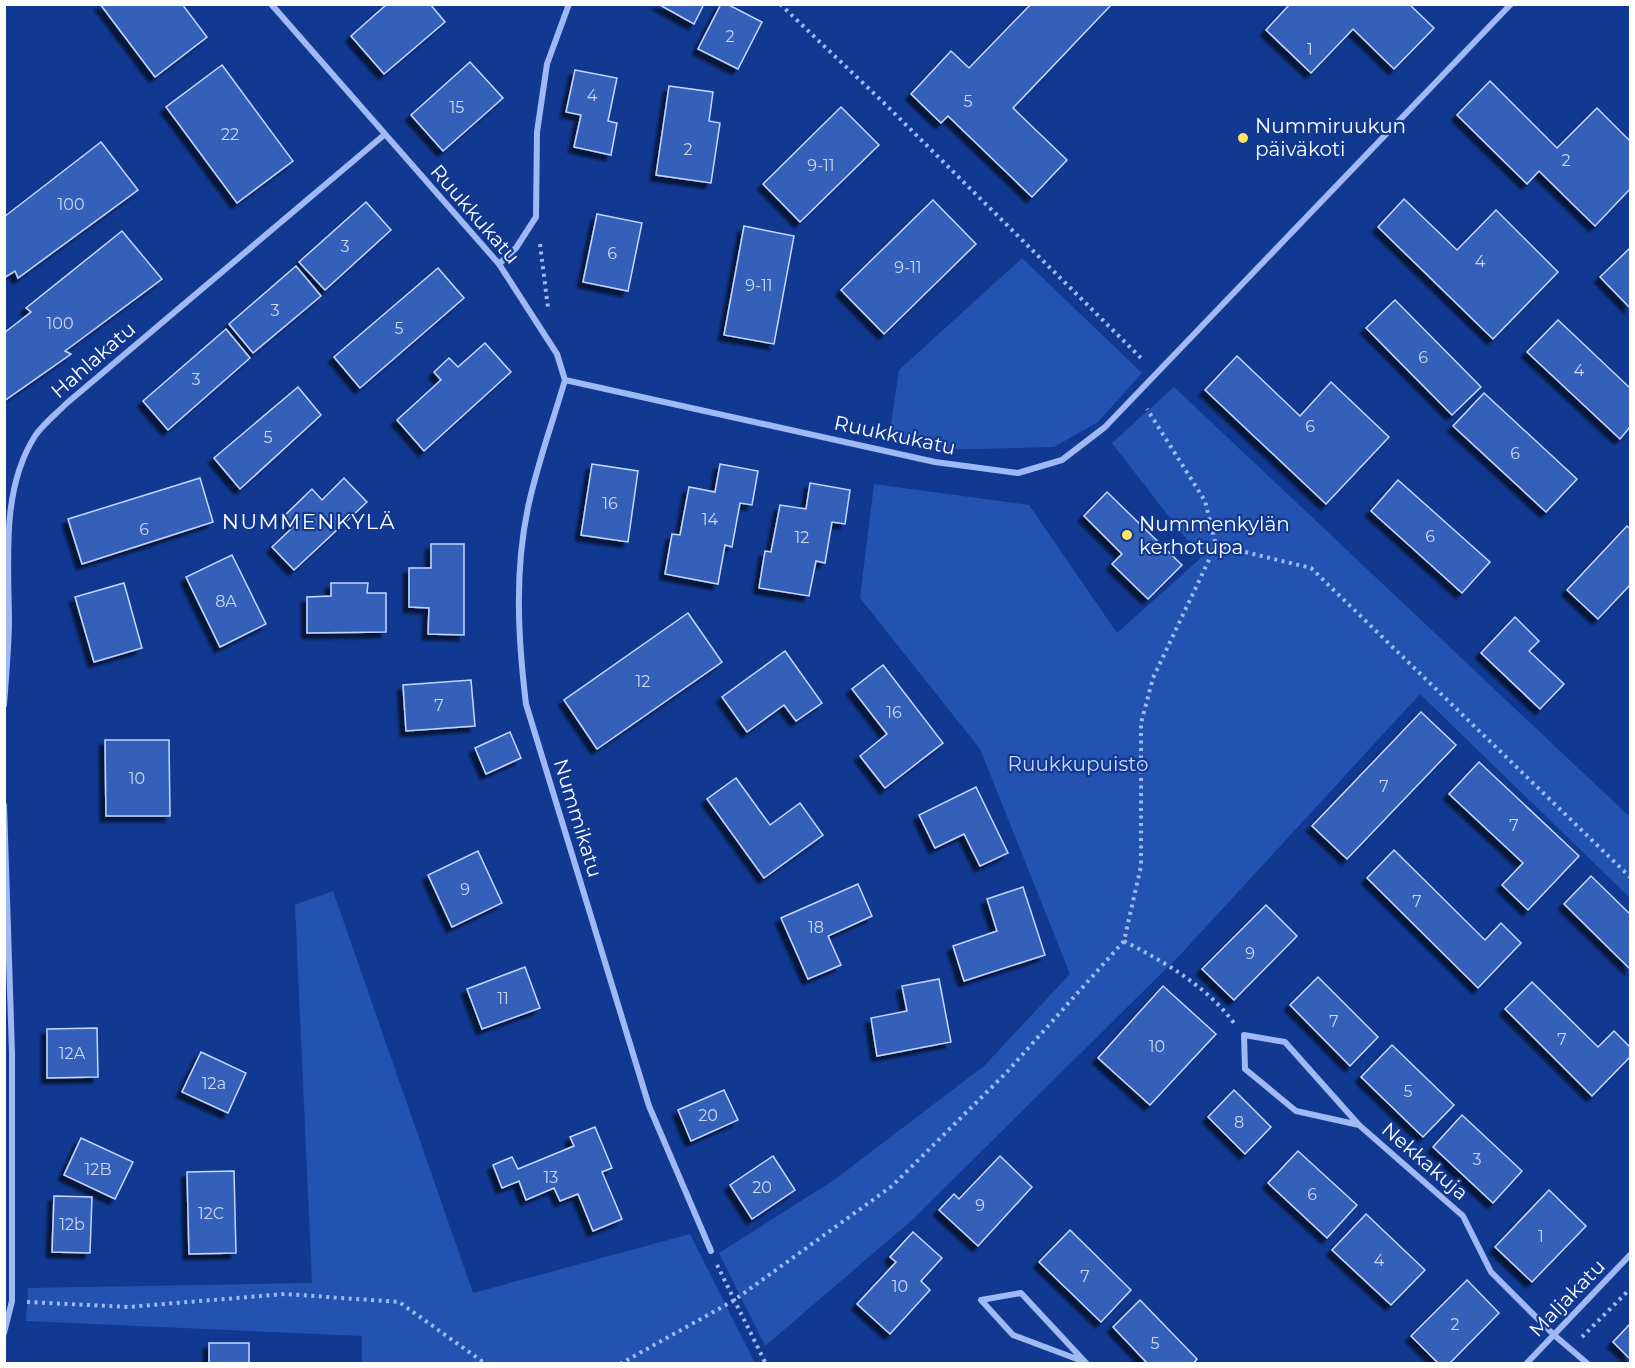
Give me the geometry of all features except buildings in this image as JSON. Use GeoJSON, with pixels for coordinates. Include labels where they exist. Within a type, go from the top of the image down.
{"type":"FeatureCollection","features":[{"type":"Feature","properties":{"kind":"street","name":"Ruukkukatu"},"geometry":{"type":"LineString","coordinates":[[270,4],[499,264],[557,354],[565,380],[934,462],[1018,473],[1062,460],[1105,427],[1511,4]]}},
{"type":"Feature","properties":{"kind":"street"},"geometry":{"type":"LineString","coordinates":[[499,264],[516,248],[536,217],[537,132],[547,64],[569,4]]}},
{"type":"Feature","properties":{"kind":"street","name":"Hahlakatu"},"geometry":{"type":"LineString","coordinates":[[4,705],[9,627],[6,565],[7,510],[19,466],[34,436],[67,403],[384,135]]}},
{"type":"Feature","properties":{"kind":"street","name":"Nummikatu"},"geometry":{"type":"LineString","coordinates":[[565,380],[529,504],[520,574],[519,646],[526,704],[649,1106],[711,1251]]}},
{"type":"Feature","properties":{"kind":"street"},"geometry":{"type":"LineString","coordinates":[[4,805],[12,1053],[12,1301],[4,1333]]}},
{"type":"Feature","properties":{"kind":"street","name":"Nekkakuja"},"geometry":{"type":"LineString","coordinates":[[1359,1125],[1296,1111],[1245,1069],[1244,1035],[1285,1042],[1359,1125],[1464,1216],[1491,1272],[1554,1335],[1571,1347],[1588,1364]]}},
{"type":"Feature","properties":{"kind":"street"},"geometry":{"type":"LineString","coordinates":[[4,1054],[12,1053]]}},
{"type":"Feature","properties":{"kind":"street","name":"Maljakatu"},"geometry":{"type":"LineString","coordinates":[[1527,1364],[1630,1255]]}},
{"type":"Feature","properties":{"kind":"street"},"geometry":{"type":"LineString","coordinates":[[1022,1293],[1086,1363],[1012,1335],[981,1300],[1022,1293]]}},
{"type":"Feature","properties":{"kind":"path"},"geometry":{"type":"LineString","coordinates":[[780,4],[884,103],[1156,372]]}},
{"type":"Feature","properties":{"kind":"path"},"geometry":{"type":"LineString","coordinates":[[536,217],[549,306],[541,328]]}},
{"type":"Feature","properties":{"kind":"path"},"geometry":{"type":"LineString","coordinates":[[620,1364],[733,1301],[892,1186],[1006,1073],[1124,941],[1141,866],[1141,723],[1153,678],[1216,545],[1205,501],[1163,430],[1137,396]]}},
{"type":"Feature","properties":{"kind":"path"},"geometry":{"type":"LineString","coordinates":[[1216,545],[1311,568],[1630,877]]}},
{"type":"Feature","properties":{"kind":"path"},"geometry":{"type":"LineString","coordinates":[[1124,941],[1176,969],[1220,1004],[1244,1035]]}},
{"type":"Feature","properties":{"kind":"path"},"geometry":{"type":"LineString","coordinates":[[711,1251],[733,1301],[766,1364]]}},
{"type":"Feature","properties":{"kind":"path","name":"Maljakatu"},"geometry":{"type":"LineString","coordinates":[[1571,1347],[1630,1289]]}},
{"type":"Feature","properties":{"kind":"path"},"geometry":{"type":"LineString","coordinates":[[12,1301],[128,1306],[285,1294],[399,1302],[486,1364]]}},
{"type":"Feature","properties":{"kind":"green space"},"geometry":{"type":"Polygon","coordinates":[[[1022,258],[1142,373],[1098,422],[1054,447],[932,450],[889,438],[899,370],[1022,258]]]}},
{"type":"Feature","properties":{"kind":"green space","name":"Ruukkupuisto"},"geometry":{"type":"Polygon","coordinates":[[[1174,387],[1630,817],[1630,898],[1420,694],[1180,955],[911,1221],[765,1346],[719,1253],[834,1180],[984,1066],[1070,974],[980,749],[860,598],[874,484],[1029,505],[1117,633],[1201,558],[1112,443],[1174,387]]]}},
{"type":"Feature","properties":{"kind":"green space"},"geometry":{"type":"Polygon","coordinates":[[[333,891],[473,1293],[690,1234],[755,1363],[362,1363],[362,1336],[26,1321],[28,1288],[312,1283],[295,905],[333,891]]]}},
{"type":"Feature","properties":{"kind":"place","name":"Nummiruukun päiväkoti"},"geometry":{"type":"Point","coordinates":[1243,138]}},
{"type":"Feature","properties":{"kind":"place","name":"Nummenkylän kerhotupa"},"geometry":{"type":"Point","coordinates":[1127,535]}},
{"type":"Feature","properties":{"kind":"district","name":"NUMMENKYLÄ"},"geometry":{"type":"Point","coordinates":[309,521]}}]}
